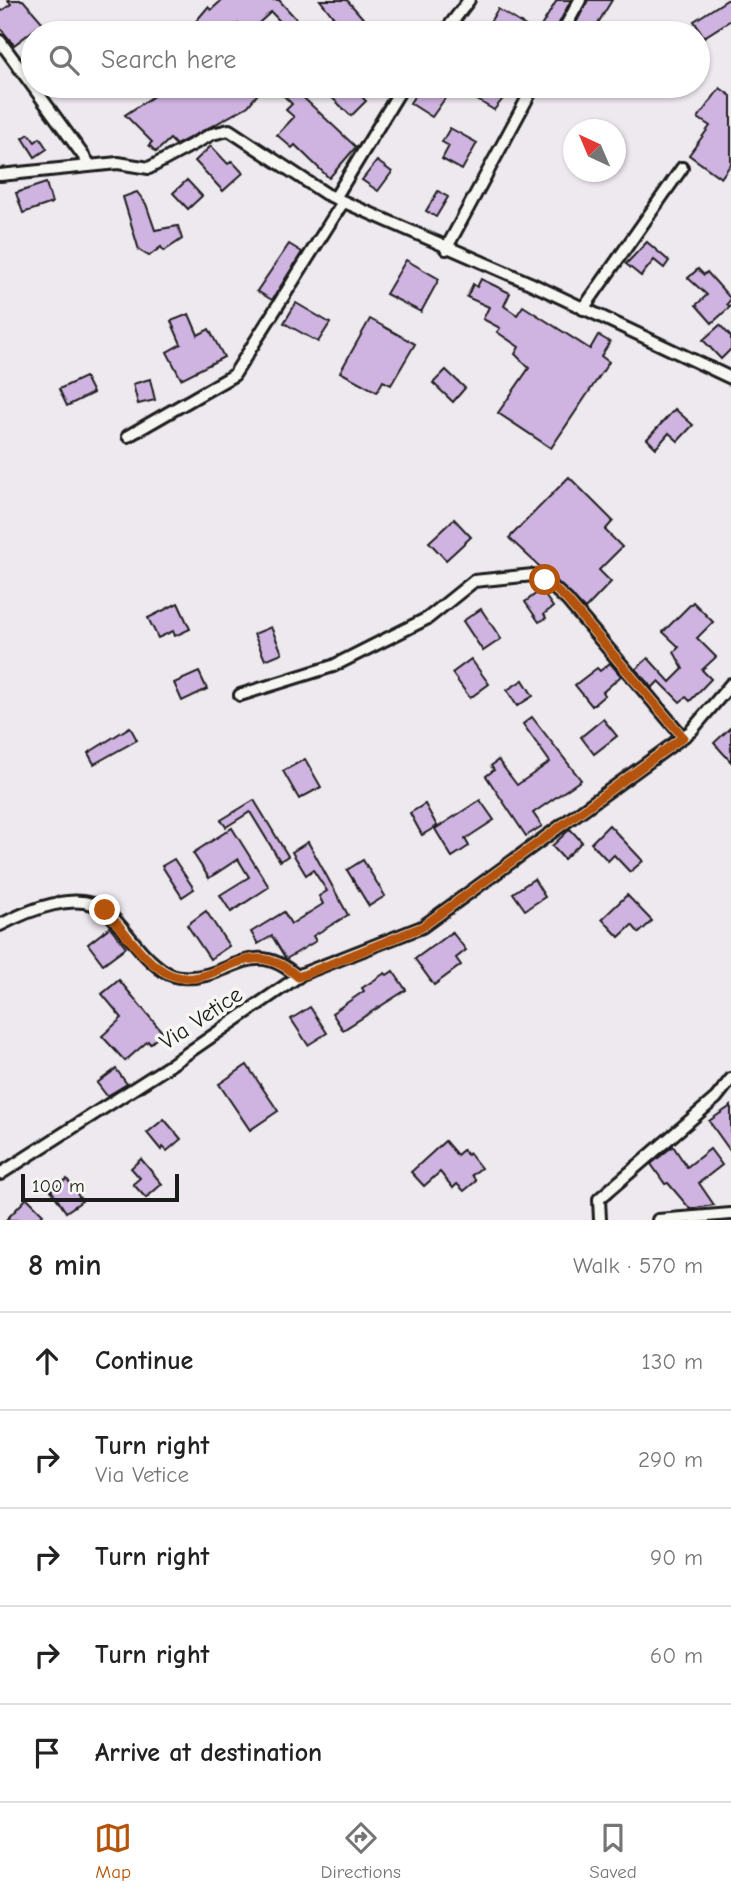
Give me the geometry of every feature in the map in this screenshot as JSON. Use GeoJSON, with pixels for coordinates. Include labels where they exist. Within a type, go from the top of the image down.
{"type":"FeatureCollection","features":[{"type":"Feature","properties":{"kind":"street"},"geometry":{"type":"LineString","coordinates":[[453,21],[469,0]]}},
{"type":"Feature","properties":{"kind":"street"},"geometry":{"type":"LineString","coordinates":[[569,21],[580,0]]}},
{"type":"Feature","properties":{"kind":"street"},"geometry":{"type":"LineString","coordinates":[[0,41],[21,70]]}},
{"type":"Feature","properties":{"kind":"street"},"geometry":{"type":"LineString","coordinates":[[41,98],[90,165]]}},
{"type":"Feature","properties":{"kind":"street"},"geometry":{"type":"LineString","coordinates":[[128,436],[234,375],[339,200],[396,98]]}},
{"type":"Feature","properties":{"kind":"street"},"geometry":{"type":"LineString","coordinates":[[446,248],[527,98]]}},
{"type":"Feature","properties":{"kind":"street"},"geometry":{"type":"LineString","coordinates":[[0,175],[118,163],[149,168],[212,134],[229,130],[339,200],[530,283],[731,378]]}},
{"type":"Feature","properties":{"kind":"street"},"geometry":{"type":"LineString","coordinates":[[583,309],[682,168]]}},
{"type":"Feature","properties":{"kind":"street"},"geometry":{"type":"LineString","coordinates":[[240,695],[333,666],[428,618],[474,581],[533,575],[545,580],[567,600],[683,737]]}},
{"type":"Feature","properties":{"kind":"street","name":"Via Vetice"},"geometry":{"type":"LineString","coordinates":[[0,1174],[166,1068],[298,977],[422,927],[683,737],[731,684]]}},
{"type":"Feature","properties":{"kind":"street"},"geometry":{"type":"LineString","coordinates":[[0,925],[40,908],[85,902],[105,910],[142,952],[171,975],[194,976],[263,958],[277,961],[298,977]]}},
{"type":"Feature","properties":{"kind":"street"},"geometry":{"type":"LineString","coordinates":[[600,1220],[599,1199],[716,1098],[731,1079]]}},
{"type":"Feature","properties":{"kind":"street"},"geometry":{"type":"LineString","coordinates":[[658,1220],[731,1214]]}},
{"type":"Feature","properties":{"kind":"building"},"geometry":{"type":"Polygon","coordinates":[[[8,0],[23,0],[41,21],[21,21],[21,40],[14,45],[0,28],[0,12],[11,4],[8,0]]]}},
{"type":"Feature","properties":{"kind":"building"},"geometry":{"type":"Polygon","coordinates":[[[222,0],[279,0],[298,21],[280,21],[271,12],[261,21],[196,21],[208,7],[211,10],[222,0]]]}},
{"type":"Feature","properties":{"kind":"building"},"geometry":{"type":"Polygon","coordinates":[[[320,0],[347,0],[365,21],[337,21],[320,0]]]}},
{"type":"Feature","properties":{"kind":"building"},"geometry":{"type":"Polygon","coordinates":[[[557,0],[571,0],[560,21],[544,21],[557,0]]]}},
{"type":"Feature","properties":{"kind":"building"},"geometry":{"type":"Polygon","coordinates":[[[588,0],[612,0],[599,21],[577,21],[588,0]]]}},
{"type":"Feature","properties":{"kind":"building"},"geometry":{"type":"Polygon","coordinates":[[[731,0],[731,20],[710,33],[710,21],[694,21],[731,0]]]}},
{"type":"Feature","properties":{"kind":"building"},"geometry":{"type":"Polygon","coordinates":[[[498,9],[518,21],[491,21],[498,9]]]}},
{"type":"Feature","properties":{"kind":"building"},"geometry":{"type":"Polygon","coordinates":[[[720,88],[731,96],[731,164],[721,178],[689,155],[710,126],[698,118],[720,88]]]}},
{"type":"Feature","properties":{"kind":"building"},"geometry":{"type":"Polygon","coordinates":[[[151,98],[255,98],[248,106],[176,145],[170,139],[156,152],[149,145],[152,142],[125,115],[151,98]]]}},
{"type":"Feature","properties":{"kind":"building"},"geometry":{"type":"Polygon","coordinates":[[[286,98],[304,98],[356,147],[329,178],[295,145],[292,148],[277,135],[294,117],[286,110],[292,104],[286,98]]]}},
{"type":"Feature","properties":{"kind":"building"},"geometry":{"type":"Polygon","coordinates":[[[332,98],[363,98],[366,101],[351,116],[332,98]]]}},
{"type":"Feature","properties":{"kind":"building"},"geometry":{"type":"Polygon","coordinates":[[[413,98],[445,98],[432,117],[410,103],[413,98]]]}},
{"type":"Feature","properties":{"kind":"building"},"geometry":{"type":"Polygon","coordinates":[[[474,98],[504,98],[494,110],[474,98]]]}},
{"type":"Feature","properties":{"kind":"building"},"geometry":{"type":"Polygon","coordinates":[[[450,128],[477,143],[462,170],[442,159],[449,146],[442,142],[450,128]]]}},
{"type":"Feature","properties":{"kind":"building"},"geometry":{"type":"Polygon","coordinates":[[[29,134],[35,142],[40,138],[47,149],[35,157],[23,138],[29,134]]]}},
{"type":"Feature","properties":{"kind":"building"},"geometry":{"type":"Polygon","coordinates":[[[211,146],[228,164],[232,161],[243,173],[223,191],[195,161],[211,146]]]}},
{"type":"Feature","properties":{"kind":"building"},"geometry":{"type":"Polygon","coordinates":[[[377,161],[392,172],[378,191],[362,180],[377,161]]]}},
{"type":"Feature","properties":{"kind":"building"},"geometry":{"type":"Polygon","coordinates":[[[187,180],[202,196],[188,209],[173,193],[187,180]]]}},
{"type":"Feature","properties":{"kind":"building"},"geometry":{"type":"Polygon","coordinates":[[[46,183],[52,203],[23,213],[16,193],[46,183]]]}},
{"type":"Feature","properties":{"kind":"building"},"geometry":{"type":"Polygon","coordinates":[[[438,191],[448,197],[436,217],[426,211],[438,191]]]}},
{"type":"Feature","properties":{"kind":"building"},"geometry":{"type":"Polygon","coordinates":[[[137,192],[146,204],[155,230],[178,226],[182,239],[164,251],[161,247],[149,256],[139,250],[123,197],[137,192]]]}},
{"type":"Feature","properties":{"kind":"building"},"geometry":{"type":"Polygon","coordinates":[[[647,242],[669,261],[664,268],[654,260],[641,276],[626,264],[647,242]]]}},
{"type":"Feature","properties":{"kind":"building"},"geometry":{"type":"Polygon","coordinates":[[[289,244],[302,252],[272,300],[257,291],[289,244]]]}},
{"type":"Feature","properties":{"kind":"building"},"geometry":{"type":"Polygon","coordinates":[[[406,260],[439,279],[421,312],[386,294],[406,260]]]}},
{"type":"Feature","properties":{"kind":"building"},"geometry":{"type":"Polygon","coordinates":[[[698,269],[704,275],[707,272],[731,299],[727,304],[730,307],[712,323],[696,305],[707,295],[688,278],[698,269]]]}},
{"type":"Feature","properties":{"kind":"building"},"geometry":{"type":"Polygon","coordinates":[[[481,279],[510,293],[504,306],[517,315],[523,306],[590,349],[598,335],[610,342],[601,356],[609,362],[551,448],[498,413],[529,368],[515,354],[519,347],[497,332],[500,328],[483,319],[489,307],[467,297],[473,284],[477,287],[481,279]]]}},
{"type":"Feature","properties":{"kind":"building"},"geometry":{"type":"Polygon","coordinates":[[[296,303],[330,323],[318,342],[284,323],[296,303]]]}},
{"type":"Feature","properties":{"kind":"building"},"geometry":{"type":"Polygon","coordinates":[[[189,314],[198,335],[209,329],[224,357],[181,379],[167,352],[181,344],[171,321],[189,314]]]}},
{"type":"Feature","properties":{"kind":"building"},"geometry":{"type":"Polygon","coordinates":[[[370,319],[415,344],[391,385],[383,381],[377,392],[340,372],[370,319]]]}},
{"type":"Feature","properties":{"kind":"building"},"geometry":{"type":"Polygon","coordinates":[[[720,325],[731,337],[731,349],[721,359],[703,340],[720,325]]]}},
{"type":"Feature","properties":{"kind":"building"},"geometry":{"type":"Polygon","coordinates":[[[446,370],[465,388],[453,402],[433,383],[446,370]]]}},
{"type":"Feature","properties":{"kind":"building"},"geometry":{"type":"Polygon","coordinates":[[[85,377],[93,393],[67,406],[59,389],[85,377]]]}},
{"type":"Feature","properties":{"kind":"building"},"geometry":{"type":"Polygon","coordinates":[[[150,379],[155,400],[138,404],[133,384],[150,379]]]}},
{"type":"Feature","properties":{"kind":"building"},"geometry":{"type":"Polygon","coordinates":[[[675,409],[693,425],[678,441],[669,433],[656,448],[647,439],[675,409]]]}},
{"type":"Feature","properties":{"kind":"building"},"geometry":{"type":"Polygon","coordinates":[[[569,477],[613,521],[605,530],[622,547],[599,570],[611,582],[585,609],[509,538],[569,477]]]}},
{"type":"Feature","properties":{"kind":"building"},"geometry":{"type":"Polygon","coordinates":[[[454,519],[471,537],[446,560],[429,542],[454,519]]]}},
{"type":"Feature","properties":{"kind":"building"},"geometry":{"type":"Polygon","coordinates":[[[541,590],[553,607],[544,614],[546,618],[539,622],[525,602],[541,590]]]}},
{"type":"Feature","properties":{"kind":"building"},"geometry":{"type":"Polygon","coordinates":[[[693,602],[713,622],[697,638],[716,657],[702,670],[711,679],[690,701],[686,697],[680,702],[659,681],[652,688],[636,669],[648,658],[670,682],[683,669],[674,652],[679,647],[663,632],[693,602]]]}},
{"type":"Feature","properties":{"kind":"building"},"geometry":{"type":"Polygon","coordinates":[[[178,603],[190,629],[175,636],[173,631],[158,638],[148,618],[178,603]]]}},
{"type":"Feature","properties":{"kind":"building"},"geometry":{"type":"Polygon","coordinates":[[[481,609],[501,639],[483,651],[463,621],[481,609]]]}},
{"type":"Feature","properties":{"kind":"building"},"geometry":{"type":"Polygon","coordinates":[[[271,627],[282,653],[265,660],[254,634],[271,627]]]}},
{"type":"Feature","properties":{"kind":"building"},"geometry":{"type":"Polygon","coordinates":[[[471,659],[489,684],[470,698],[452,673],[471,659]]]}},
{"type":"Feature","properties":{"kind":"building"},"geometry":{"type":"Polygon","coordinates":[[[610,663],[621,676],[592,706],[575,685],[597,668],[600,671],[610,663]]]}},
{"type":"Feature","properties":{"kind":"building"},"geometry":{"type":"Polygon","coordinates":[[[199,672],[207,689],[182,701],[174,683],[199,672]]]}},
{"type":"Feature","properties":{"kind":"building"},"geometry":{"type":"Polygon","coordinates":[[[523,680],[533,696],[517,706],[507,690],[523,680]]]}},
{"type":"Feature","properties":{"kind":"building"},"geometry":{"type":"Polygon","coordinates":[[[532,717],[581,780],[533,813],[542,826],[526,836],[486,776],[494,770],[491,766],[498,760],[517,785],[550,762],[523,724],[532,717]]]}},
{"type":"Feature","properties":{"kind":"building"},"geometry":{"type":"Polygon","coordinates":[[[603,719],[617,736],[594,754],[581,737],[603,719]]]}},
{"type":"Feature","properties":{"kind":"building"},"geometry":{"type":"Polygon","coordinates":[[[130,727],[137,740],[94,764],[88,753],[130,727]]]}},
{"type":"Feature","properties":{"kind":"building"},"geometry":{"type":"Polygon","coordinates":[[[731,727],[731,762],[714,743],[731,727]]]}},
{"type":"Feature","properties":{"kind":"building"},"geometry":{"type":"Polygon","coordinates":[[[305,759],[321,787],[299,799],[283,771],[305,759]]]}},
{"type":"Feature","properties":{"kind":"building"},"geometry":{"type":"Polygon","coordinates":[[[254,800],[288,856],[280,861],[250,812],[226,827],[221,820],[254,800]]]}},
{"type":"Feature","properties":{"kind":"building"},"geometry":{"type":"Polygon","coordinates":[[[480,800],[494,820],[465,839],[469,846],[452,857],[435,829],[480,800]]]}},
{"type":"Feature","properties":{"kind":"building"},"geometry":{"type":"Polygon","coordinates":[[[425,804],[437,826],[422,835],[410,813],[425,804]]]}},
{"type":"Feature","properties":{"kind":"building"},"geometry":{"type":"Polygon","coordinates":[[[609,825],[643,861],[630,872],[614,855],[608,861],[591,843],[609,825]]]}},
{"type":"Feature","properties":{"kind":"building"},"geometry":{"type":"Polygon","coordinates":[[[232,828],[269,887],[231,912],[220,895],[249,877],[238,859],[209,878],[193,853],[232,828]]]}},
{"type":"Feature","properties":{"kind":"building"},"geometry":{"type":"Polygon","coordinates":[[[570,829],[582,842],[564,859],[552,846],[570,829]]]}},
{"type":"Feature","properties":{"kind":"building"},"geometry":{"type":"Polygon","coordinates":[[[308,842],[348,915],[313,936],[316,941],[286,959],[272,936],[258,944],[251,932],[284,912],[291,924],[323,904],[319,896],[327,891],[313,870],[306,875],[292,852],[308,842]]]}},
{"type":"Feature","properties":{"kind":"building"},"geometry":{"type":"Polygon","coordinates":[[[174,859],[194,889],[182,897],[162,866],[174,859]]]}},
{"type":"Feature","properties":{"kind":"building"},"geometry":{"type":"Polygon","coordinates":[[[363,860],[385,896],[369,906],[347,870],[363,860]]]}},
{"type":"Feature","properties":{"kind":"building"},"geometry":{"type":"Polygon","coordinates":[[[534,879],[545,897],[525,910],[513,893],[534,879]]]}},
{"type":"Feature","properties":{"kind":"building"},"geometry":{"type":"Polygon","coordinates":[[[627,895],[652,921],[639,933],[632,925],[619,937],[602,919],[627,895]]]}},
{"type":"Feature","properties":{"kind":"building"},"geometry":{"type":"Polygon","coordinates":[[[206,911],[229,946],[210,959],[187,925],[206,911]]]}},
{"type":"Feature","properties":{"kind":"building"},"geometry":{"type":"Polygon","coordinates":[[[110,927],[126,947],[103,964],[88,944],[110,927]]]}},
{"type":"Feature","properties":{"kind":"building"},"geometry":{"type":"Polygon","coordinates":[[[452,932],[466,950],[456,958],[461,965],[434,985],[415,959],[452,932]]]}},
{"type":"Feature","properties":{"kind":"building"},"geometry":{"type":"Polygon","coordinates":[[[393,971],[406,990],[343,1030],[332,1013],[364,991],[362,988],[393,971]]]}},
{"type":"Feature","properties":{"kind":"building"},"geometry":{"type":"Polygon","coordinates":[[[119,980],[163,1033],[150,1044],[148,1041],[125,1061],[102,1036],[122,1018],[102,994],[119,980]]]}},
{"type":"Feature","properties":{"kind":"building"},"geometry":{"type":"Polygon","coordinates":[[[310,1007],[327,1033],[308,1045],[291,1019],[310,1007]]]}},
{"type":"Feature","properties":{"kind":"building"},"geometry":{"type":"Polygon","coordinates":[[[247,1065],[278,1111],[250,1130],[219,1084],[247,1065]]]}},
{"type":"Feature","properties":{"kind":"building"},"geometry":{"type":"Polygon","coordinates":[[[116,1069],[127,1084],[107,1096],[97,1083],[116,1069]]]}},
{"type":"Feature","properties":{"kind":"building"},"geometry":{"type":"Polygon","coordinates":[[[731,1106],[731,1152],[709,1121],[731,1106]]]}},
{"type":"Feature","properties":{"kind":"building"},"geometry":{"type":"Polygon","coordinates":[[[164,1119],[181,1139],[167,1151],[163,1147],[161,1150],[147,1133],[164,1119]]]}},
{"type":"Feature","properties":{"kind":"building"},"geometry":{"type":"Polygon","coordinates":[[[445,1141],[457,1155],[463,1150],[467,1155],[469,1153],[481,1168],[472,1175],[476,1181],[464,1191],[457,1184],[453,1188],[440,1172],[424,1186],[411,1172],[445,1141]]]}},
{"type":"Feature","properties":{"kind":"building"},"geometry":{"type":"Polygon","coordinates":[[[673,1146],[687,1167],[710,1149],[722,1165],[699,1183],[714,1205],[690,1209],[668,1183],[665,1184],[651,1164],[673,1146]]]}},
{"type":"Feature","properties":{"kind":"building"},"geometry":{"type":"Polygon","coordinates":[[[141,1159],[162,1184],[146,1198],[133,1184],[140,1178],[131,1168],[141,1159]]]}},
{"type":"Feature","properties":{"kind":"building"},"geometry":{"type":"Polygon","coordinates":[[[67,1179],[82,1201],[66,1212],[51,1190],[67,1179]]]}},
{"type":"Feature","properties":{"kind":"building"},"geometry":{"type":"Polygon","coordinates":[[[27,1198],[43,1214],[38,1220],[6,1220],[27,1198]]]}},
{"type":"Feature","properties":{"kind":"route"},"geometry":{"type":"LineString","coordinates":[[105,910],[142,952],[171,975],[194,976],[246,960],[263,958],[277,961],[298,977],[422,927],[683,737],[640,683],[567,600],[545,580]]}}]}
